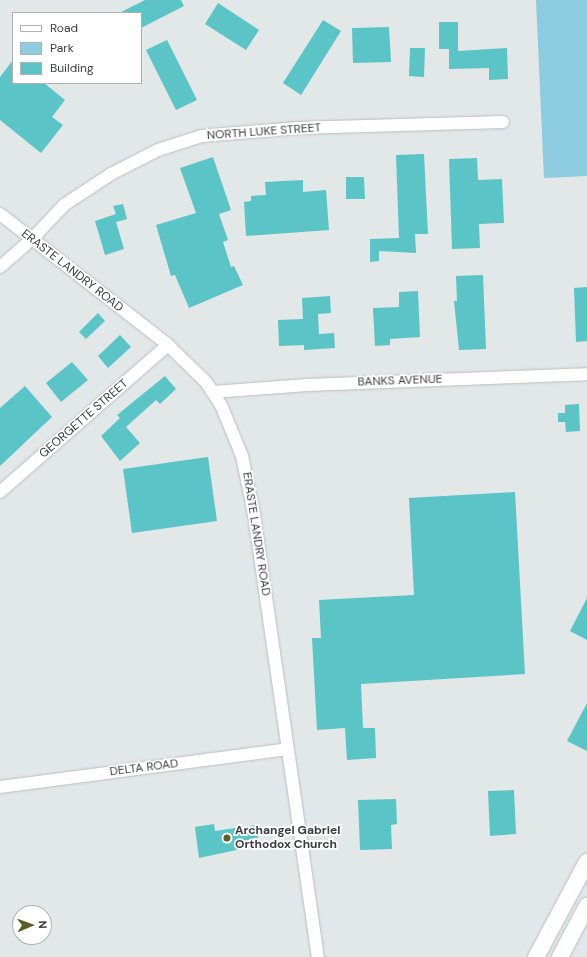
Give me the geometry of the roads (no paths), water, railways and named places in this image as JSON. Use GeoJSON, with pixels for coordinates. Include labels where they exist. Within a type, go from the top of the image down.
{"type":"FeatureCollection","features":[{"type":"Feature","properties":{"kind":"main road"},"geometry":{"type":"LineString","coordinates":[[539,952],[587,862]]}},
{"type":"Feature","properties":{"kind":"main road"},"geometry":{"type":"LineString","coordinates":[[560,957],[587,906]]}},
{"type":"Feature","properties":{"kind":"street","name":"NORTH LUKE STREET"},"geometry":{"type":"LineString","coordinates":[[0,266],[32,239],[64,205],[111,174],[158,150],[202,136],[298,128],[503,122]]}},
{"type":"Feature","properties":{"kind":"street","name":"ERASTE LANDRY ROAD"},"geometry":{"type":"LineString","coordinates":[[0,214],[168,345],[213,392],[237,442],[246,473],[318,957]]}},
{"type":"Feature","properties":{"kind":"street","name":"GEORGETTE STREET"},"geometry":{"type":"LineString","coordinates":[[0,492],[168,345]]}},
{"type":"Feature","properties":{"kind":"street","name":"BANKS AVENUE"},"geometry":{"type":"LineString","coordinates":[[213,392],[307,385],[587,374]]}},
{"type":"Feature","properties":{"kind":"street","name":"DELTA ROAD"},"geometry":{"type":"LineString","coordinates":[[0,787],[288,749]]}},
{"type":"Feature","properties":{"kind":"street"},"geometry":{"type":"LineString","coordinates":[[539,952],[554,957]]}},
{"type":"Feature","properties":{"kind":"place","name":"Archangel Gabriel Orthodox Church"},"geometry":{"type":"Point","coordinates":[227,838]}}]}
